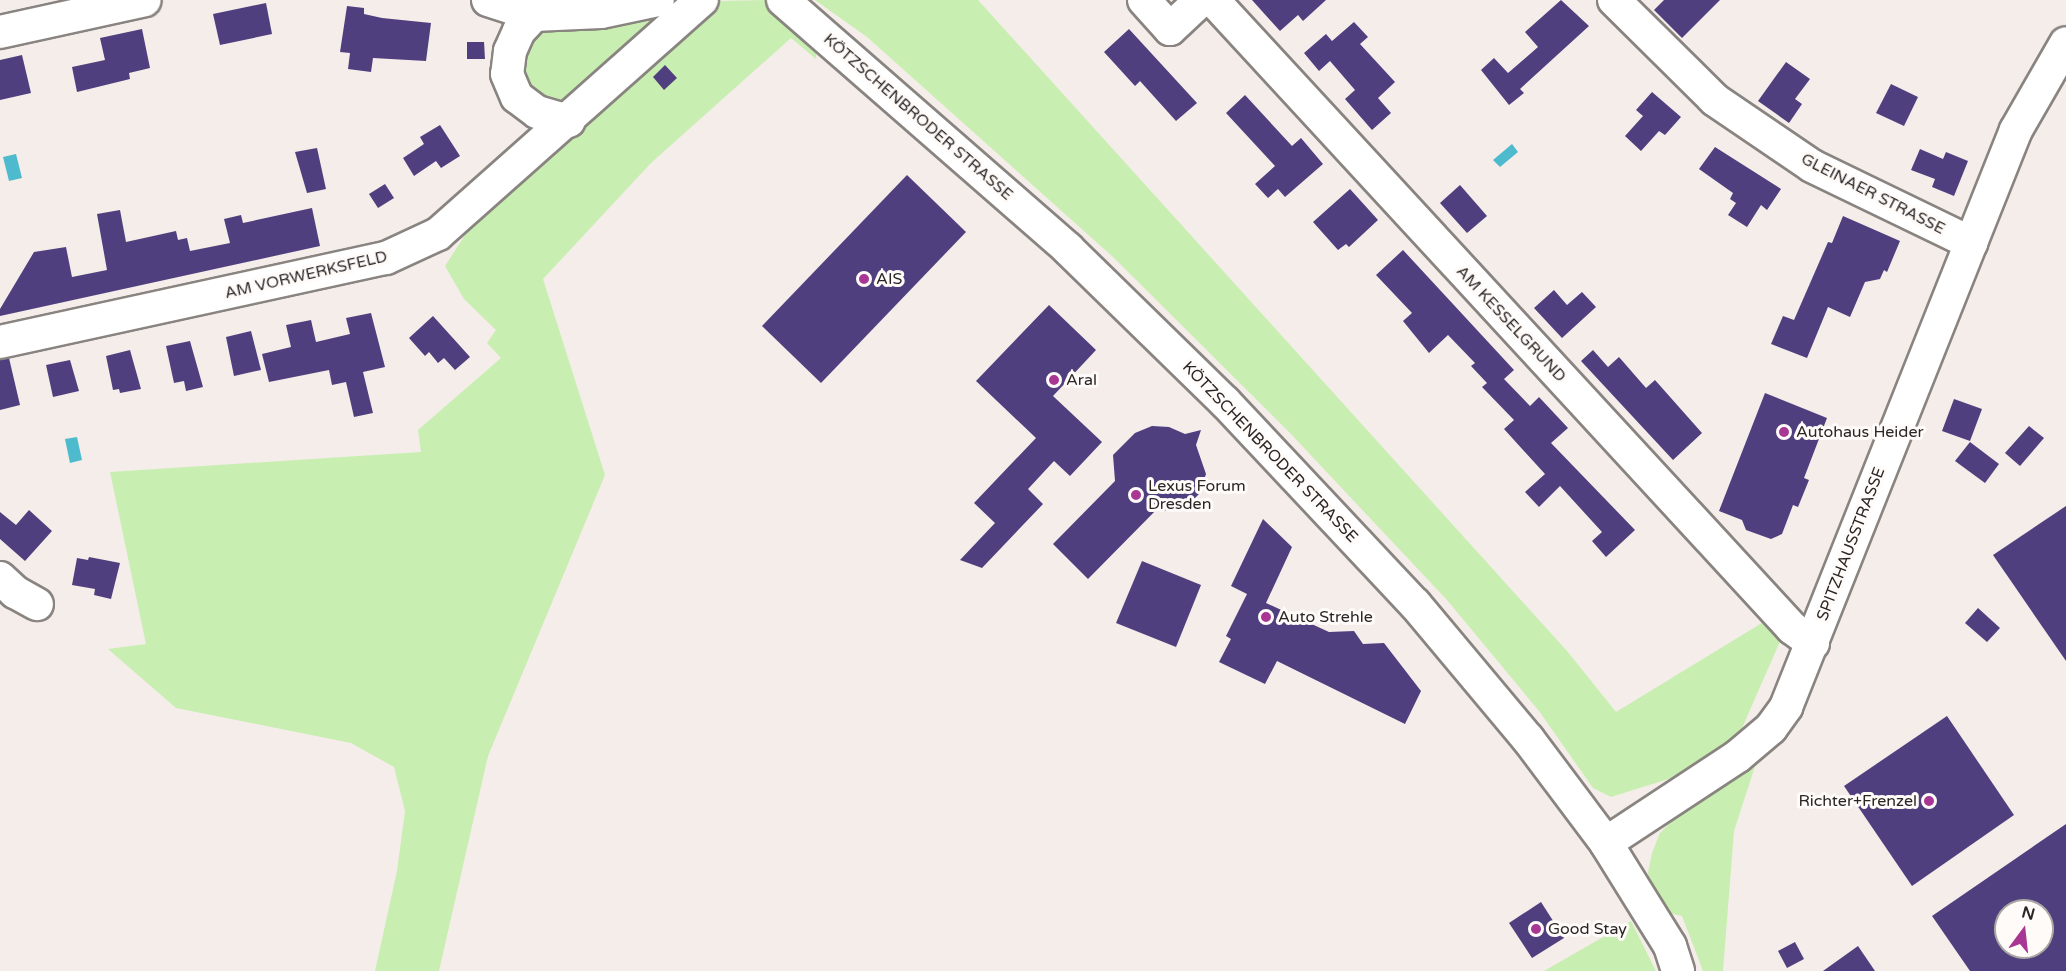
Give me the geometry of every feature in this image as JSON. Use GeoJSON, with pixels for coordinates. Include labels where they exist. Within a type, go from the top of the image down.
{"type":"FeatureCollection","features":[{"type":"Feature","properties":{"kind":"street"},"geometry":{"type":"LineString","coordinates":[[0,32],[145,0]]}},
{"type":"Feature","properties":{"kind":"street"},"geometry":{"type":"LineString","coordinates":[[488,0],[534,15],[601,12],[658,0]]}},
{"type":"Feature","properties":{"kind":"street","name":"AM VORWERKSFELD"},"geometry":{"type":"LineString","coordinates":[[0,342],[386,258],[438,234],[569,121],[702,0]]}},
{"type":"Feature","properties":{"kind":"street","name":"KÖTZSCHENBRODER STRASSE"},"geometry":{"type":"LineString","coordinates":[[783,0],[1060,242],[1225,402],[1415,604],[1528,739],[1606,843],[1670,946],[1678,971]]}},
{"type":"Feature","properties":{"kind":"street"},"geometry":{"type":"LineString","coordinates":[[1144,0],[1170,29],[1201,0]]}},
{"type":"Feature","properties":{"kind":"street","name":"AM KESSELGRUND"},"geometry":{"type":"LineString","coordinates":[[1213,0],[1792,628],[1813,643]]}},
{"type":"Feature","properties":{"kind":"street","name":"GLEINAER STRASSE"},"geometry":{"type":"LineString","coordinates":[[1614,0],[1715,100],[1812,166],[1971,243]]}},
{"type":"Feature","properties":{"kind":"street"},"geometry":{"type":"LineString","coordinates":[[534,15],[519,31],[510,51],[507,74],[517,97],[537,112],[569,121]]}},
{"type":"Feature","properties":{"kind":"street","name":"SPITZHAUSSTRASSE"},"geometry":{"type":"LineString","coordinates":[[1606,843],[1738,756],[1771,728],[1786,707],[2016,130],[2066,43]]}},
{"type":"Feature","properties":{"kind":"street"},"geometry":{"type":"LineString","coordinates":[[0,578],[15,592],[37,604]]}},
{"type":"Feature","properties":{"kind":"green space"},"geometry":{"type":"Polygon","coordinates":[[[768,0],[817,38],[816,59],[791,38],[651,163],[543,279],[605,475],[488,756],[439,971],[375,971],[397,871],[405,811],[394,767],[351,743],[176,708],[108,649],[146,644],[110,472],[421,452],[418,430],[501,358],[487,343],[496,330],[464,299],[445,266],[478,215],[720,1],[768,0]]]}},
{"type":"Feature","properties":{"kind":"green space"},"geometry":{"type":"Polygon","coordinates":[[[815,0],[978,0],[1567,651],[1616,712],[1770,618],[1785,630],[1739,735],[1678,776],[1611,797],[1593,788],[1539,711],[1447,600],[1290,433],[1113,257],[867,37],[815,0]]]}},
{"type":"Feature","properties":{"kind":"green space"},"geometry":{"type":"Polygon","coordinates":[[[657,12],[663,17],[573,99],[558,103],[530,94],[517,57],[532,33],[547,27],[657,12]]]}},
{"type":"Feature","properties":{"kind":"green space"},"geometry":{"type":"Polygon","coordinates":[[[1759,754],[1734,831],[1723,971],[1703,971],[1682,916],[1667,913],[1652,893],[1648,873],[1652,853],[1660,833],[1681,812],[1759,754]]]}},
{"type":"Feature","properties":{"kind":"green space"},"geometry":{"type":"Polygon","coordinates":[[[1631,921],[1656,971],[1544,971],[1631,921]]]}},
{"type":"Feature","properties":{"kind":"water"},"geometry":{"type":"Polygon","coordinates":[[[1512,144],[1518,152],[1500,167],[1493,160],[1512,144]]]}},
{"type":"Feature","properties":{"kind":"water"},"geometry":{"type":"Polygon","coordinates":[[[16,154],[22,178],[9,181],[3,157],[16,154]]]}},
{"type":"Feature","properties":{"kind":"water"},"geometry":{"type":"Polygon","coordinates":[[[77,437],[82,460],[70,463],[65,439],[77,437]]]}},
{"type":"Feature","properties":{"kind":"building"},"geometry":{"type":"Polygon","coordinates":[[[1252,0],[1326,0],[1303,21],[1298,15],[1280,31],[1252,0]]]}},
{"type":"Feature","properties":{"kind":"building"},"geometry":{"type":"Polygon","coordinates":[[[1561,0],[1589,26],[1520,89],[1524,93],[1509,105],[1481,70],[1494,58],[1508,73],[1538,47],[1525,32],[1561,0]]]}},
{"type":"Feature","properties":{"kind":"building"},"geometry":{"type":"Polygon","coordinates":[[[1664,0],[1720,0],[1682,38],[1654,10],[1664,0]]]}},
{"type":"Feature","properties":{"kind":"building"},"geometry":{"type":"Polygon","coordinates":[[[266,3],[272,34],[220,45],[213,14],[266,3]]]}},
{"type":"Feature","properties":{"kind":"building"},"geometry":{"type":"Polygon","coordinates":[[[347,6],[364,8],[364,14],[382,18],[431,23],[426,61],[373,58],[371,72],[348,69],[350,53],[340,52],[347,6]]]}},
{"type":"Feature","properties":{"kind":"building"},"geometry":{"type":"Polygon","coordinates":[[[1354,22],[1368,37],[1360,44],[1395,82],[1378,98],[1391,113],[1372,130],[1345,99],[1355,90],[1330,61],[1319,71],[1304,53],[1326,34],[1332,41],[1354,22]]]}},
{"type":"Feature","properties":{"kind":"building"},"geometry":{"type":"Polygon","coordinates":[[[142,29],[150,68],[129,73],[130,79],[77,92],[72,67],[105,60],[100,38],[142,29]]]}},
{"type":"Feature","properties":{"kind":"building"},"geometry":{"type":"Polygon","coordinates":[[[1129,29],[1197,103],[1176,121],[1140,81],[1135,86],[1104,52],[1129,29]]]}},
{"type":"Feature","properties":{"kind":"building"},"geometry":{"type":"Polygon","coordinates":[[[467,42],[484,42],[485,59],[467,59],[467,42]]]}},
{"type":"Feature","properties":{"kind":"building"},"geometry":{"type":"Polygon","coordinates":[[[22,55],[31,93],[0,100],[0,60],[22,55]]]}},
{"type":"Feature","properties":{"kind":"building"},"geometry":{"type":"Polygon","coordinates":[[[1786,62],[1810,79],[1795,99],[1802,104],[1789,123],[1758,101],[1786,62]]]}},
{"type":"Feature","properties":{"kind":"building"},"geometry":{"type":"Polygon","coordinates":[[[665,65],[677,78],[664,90],[653,77],[665,65]]]}},
{"type":"Feature","properties":{"kind":"building"},"geometry":{"type":"Polygon","coordinates":[[[1891,84],[1918,97],[1904,126],[1876,113],[1891,84]]]}},
{"type":"Feature","properties":{"kind":"building"},"geometry":{"type":"Polygon","coordinates":[[[1652,92],[1681,117],[1665,135],[1659,131],[1641,151],[1625,136],[1643,116],[1636,110],[1652,92]]]}},
{"type":"Feature","properties":{"kind":"building"},"geometry":{"type":"Polygon","coordinates":[[[1245,95],[1292,146],[1301,138],[1323,164],[1285,197],[1278,189],[1268,198],[1255,184],[1275,166],[1226,113],[1245,95]]]}},
{"type":"Feature","properties":{"kind":"building"},"geometry":{"type":"Polygon","coordinates":[[[440,125],[460,156],[441,168],[436,161],[414,176],[403,158],[424,144],[420,137],[440,125]]]}},
{"type":"Feature","properties":{"kind":"building"},"geometry":{"type":"Polygon","coordinates":[[[1715,147],[1781,189],[1767,210],[1761,205],[1747,227],[1728,215],[1736,203],[1730,199],[1733,193],[1699,169],[1715,147]]]}},
{"type":"Feature","properties":{"kind":"building"},"geometry":{"type":"Polygon","coordinates":[[[317,148],[326,189],[307,193],[295,152],[317,148]]]}},
{"type":"Feature","properties":{"kind":"building"},"geometry":{"type":"Polygon","coordinates":[[[1920,149],[1943,159],[1946,152],[1968,161],[1954,196],[1932,187],[1935,179],[1911,170],[1920,149]]]}},
{"type":"Feature","properties":{"kind":"building","name":"AIS"},"geometry":{"type":"Polygon","coordinates":[[[907,175],[966,232],[821,383],[762,326],[907,175]]]}},
{"type":"Feature","properties":{"kind":"building"},"geometry":{"type":"Polygon","coordinates":[[[385,184],[394,198],[378,208],[369,194],[385,184]]]}},
{"type":"Feature","properties":{"kind":"building"},"geometry":{"type":"Polygon","coordinates":[[[1460,185],[1487,216],[1467,233],[1440,203],[1460,185]]]}},
{"type":"Feature","properties":{"kind":"building"},"geometry":{"type":"Polygon","coordinates":[[[1350,189],[1378,220],[1349,247],[1346,244],[1338,250],[1313,222],[1350,189]]]}},
{"type":"Feature","properties":{"kind":"building"},"geometry":{"type":"Polygon","coordinates":[[[312,208],[320,246],[0,316],[0,309],[34,252],[66,247],[72,277],[107,270],[97,214],[120,210],[126,242],[176,231],[178,240],[187,238],[190,251],[230,243],[224,219],[241,215],[243,223],[312,208]]]}},
{"type":"Feature","properties":{"kind":"building"},"geometry":{"type":"Polygon","coordinates":[[[1843,216],[1900,241],[1887,272],[1884,270],[1880,279],[1865,282],[1850,317],[1828,307],[1807,358],[1771,344],[1783,316],[1794,320],[1828,242],[1832,243],[1843,216]]]}},
{"type":"Feature","properties":{"kind":"building"},"geometry":{"type":"Polygon","coordinates":[[[1403,250],[1514,370],[1504,379],[1530,406],[1539,397],[1568,428],[1551,443],[1635,530],[1606,557],[1592,541],[1602,532],[1560,486],[1539,507],[1525,492],[1545,474],[1504,429],[1514,420],[1482,387],[1487,383],[1471,366],[1475,363],[1448,335],[1429,353],[1403,321],[1412,313],[1376,275],[1403,250]]]}},
{"type":"Feature","properties":{"kind":"building"},"geometry":{"type":"Polygon","coordinates":[[[1554,290],[1567,305],[1582,292],[1596,307],[1562,338],[1534,308],[1554,290]]]}},
{"type":"Feature","properties":{"kind":"building"},"geometry":{"type":"Polygon","coordinates":[[[1049,305],[1096,350],[1053,396],[1102,442],[1070,476],[1054,461],[1028,489],[1043,504],[982,568],[960,560],[995,523],[974,503],[1036,438],[976,381],[1049,305]]]}},
{"type":"Feature","properties":{"kind":"building"},"geometry":{"type":"Polygon","coordinates":[[[371,313],[385,367],[363,372],[373,413],[354,417],[346,382],[332,385],[329,370],[269,382],[262,354],[291,347],[286,325],[311,320],[316,342],[350,334],[346,318],[371,313]]]}},
{"type":"Feature","properties":{"kind":"building"},"geometry":{"type":"Polygon","coordinates":[[[433,316],[470,357],[455,370],[444,358],[438,363],[429,352],[425,356],[409,338],[433,316]]]}},
{"type":"Feature","properties":{"kind":"building"},"geometry":{"type":"Polygon","coordinates":[[[251,331],[261,370],[234,376],[226,337],[251,331]]]}},
{"type":"Feature","properties":{"kind":"building"},"geometry":{"type":"Polygon","coordinates":[[[190,341],[203,387],[186,391],[184,381],[174,383],[166,346],[190,341]]]}},
{"type":"Feature","properties":{"kind":"building"},"geometry":{"type":"Polygon","coordinates":[[[130,350],[141,389],[120,393],[119,389],[113,390],[106,356],[130,350]]]}},
{"type":"Feature","properties":{"kind":"building"},"geometry":{"type":"Polygon","coordinates":[[[1593,350],[1608,367],[1619,357],[1646,388],[1655,380],[1702,433],[1673,460],[1581,361],[1593,350]]]}},
{"type":"Feature","properties":{"kind":"building"},"geometry":{"type":"Polygon","coordinates":[[[9,358],[20,405],[0,410],[0,359],[9,358]]]}},
{"type":"Feature","properties":{"kind":"building"},"geometry":{"type":"Polygon","coordinates":[[[70,360],[79,391],[53,397],[46,365],[70,360]]]}},
{"type":"Feature","properties":{"kind":"building"},"geometry":{"type":"Polygon","coordinates":[[[1765,393],[1827,418],[1804,478],[1809,480],[1798,507],[1793,505],[1782,534],[1771,539],[1746,530],[1742,520],[1719,511],[1765,393]]]}},
{"type":"Feature","properties":{"kind":"building"},"geometry":{"type":"Polygon","coordinates":[[[1954,399],[1982,409],[1970,441],[1942,431],[1954,399]]]}},
{"type":"Feature","properties":{"kind":"building"},"geometry":{"type":"Polygon","coordinates":[[[1152,426],[1169,427],[1185,434],[1201,430],[1196,445],[1206,474],[1199,494],[1187,506],[1162,511],[1167,499],[1088,579],[1053,544],[1115,481],[1113,455],[1135,433],[1152,426]]]}},
{"type":"Feature","properties":{"kind":"building"},"geometry":{"type":"Polygon","coordinates":[[[2029,426],[2044,438],[2020,466],[2005,453],[2029,426]]]}},
{"type":"Feature","properties":{"kind":"building"},"geometry":{"type":"Polygon","coordinates":[[[1970,442],[1999,464],[1985,483],[1955,461],[1970,442]]]}},
{"type":"Feature","properties":{"kind":"building"},"geometry":{"type":"Polygon","coordinates":[[[2066,506],[2066,661],[1993,555],[2066,506]]]}},
{"type":"Feature","properties":{"kind":"building"},"geometry":{"type":"Polygon","coordinates":[[[29,510],[52,531],[25,561],[0,539],[0,512],[16,525],[29,510]]]}},
{"type":"Feature","properties":{"kind":"building","name":"Auto Strehle"},"geometry":{"type":"Polygon","coordinates":[[[1263,519],[1292,547],[1266,603],[1329,632],[1354,631],[1363,644],[1384,643],[1421,691],[1405,724],[1277,661],[1265,684],[1219,662],[1231,639],[1226,636],[1247,594],[1231,586],[1263,519]]]}},
{"type":"Feature","properties":{"kind":"building"},"geometry":{"type":"Polygon","coordinates":[[[89,557],[120,563],[111,599],[94,595],[95,589],[72,585],[77,558],[88,560],[89,557]]]}},
{"type":"Feature","properties":{"kind":"building"},"geometry":{"type":"Polygon","coordinates":[[[1142,561],[1201,585],[1176,647],[1116,623],[1142,561]]]}},
{"type":"Feature","properties":{"kind":"building"},"geometry":{"type":"Polygon","coordinates":[[[1978,608],[2000,628],[1987,642],[1965,623],[1978,608]]]}},
{"type":"Feature","properties":{"kind":"building","name":"Richter+Frenzel"},"geometry":{"type":"Polygon","coordinates":[[[1947,716],[2014,815],[1912,886],[1844,786],[1947,716]]]}},
{"type":"Feature","properties":{"kind":"building"},"geometry":{"type":"Polygon","coordinates":[[[2066,824],[2066,971],[1970,971],[1932,916],[2066,824]]]}},
{"type":"Feature","properties":{"kind":"building","name":"Good Stay"},"geometry":{"type":"Polygon","coordinates":[[[1541,902],[1564,938],[1532,958],[1509,923],[1541,902]]]}},
{"type":"Feature","properties":{"kind":"building"},"geometry":{"type":"Polygon","coordinates":[[[1795,942],[1804,959],[1787,968],[1778,951],[1795,942]]]}},
{"type":"Feature","properties":{"kind":"building"},"geometry":{"type":"Polygon","coordinates":[[[1858,946],[1875,971],[1823,971],[1858,946]]]}},
{"type":"Feature","properties":{"kind":"place","name":"AIS"},"geometry":{"type":"Point","coordinates":[864,279]}},
{"type":"Feature","properties":{"kind":"place","name":"Aral"},"geometry":{"type":"Point","coordinates":[1054,380]}},
{"type":"Feature","properties":{"kind":"place","name":"Autohaus Heider"},"geometry":{"type":"Point","coordinates":[1784,432]}},
{"type":"Feature","properties":{"kind":"place","name":"Lexus Forum Dresden"},"geometry":{"type":"Point","coordinates":[1136,495]}},
{"type":"Feature","properties":{"kind":"place","name":"Auto Strehle"},"geometry":{"type":"Point","coordinates":[1266,617]}},
{"type":"Feature","properties":{"kind":"place","name":"Richter+Frenzel"},"geometry":{"type":"Point","coordinates":[1929,801]}},
{"type":"Feature","properties":{"kind":"place","name":"Good Stay"},"geometry":{"type":"Point","coordinates":[1536,929]}}]}
